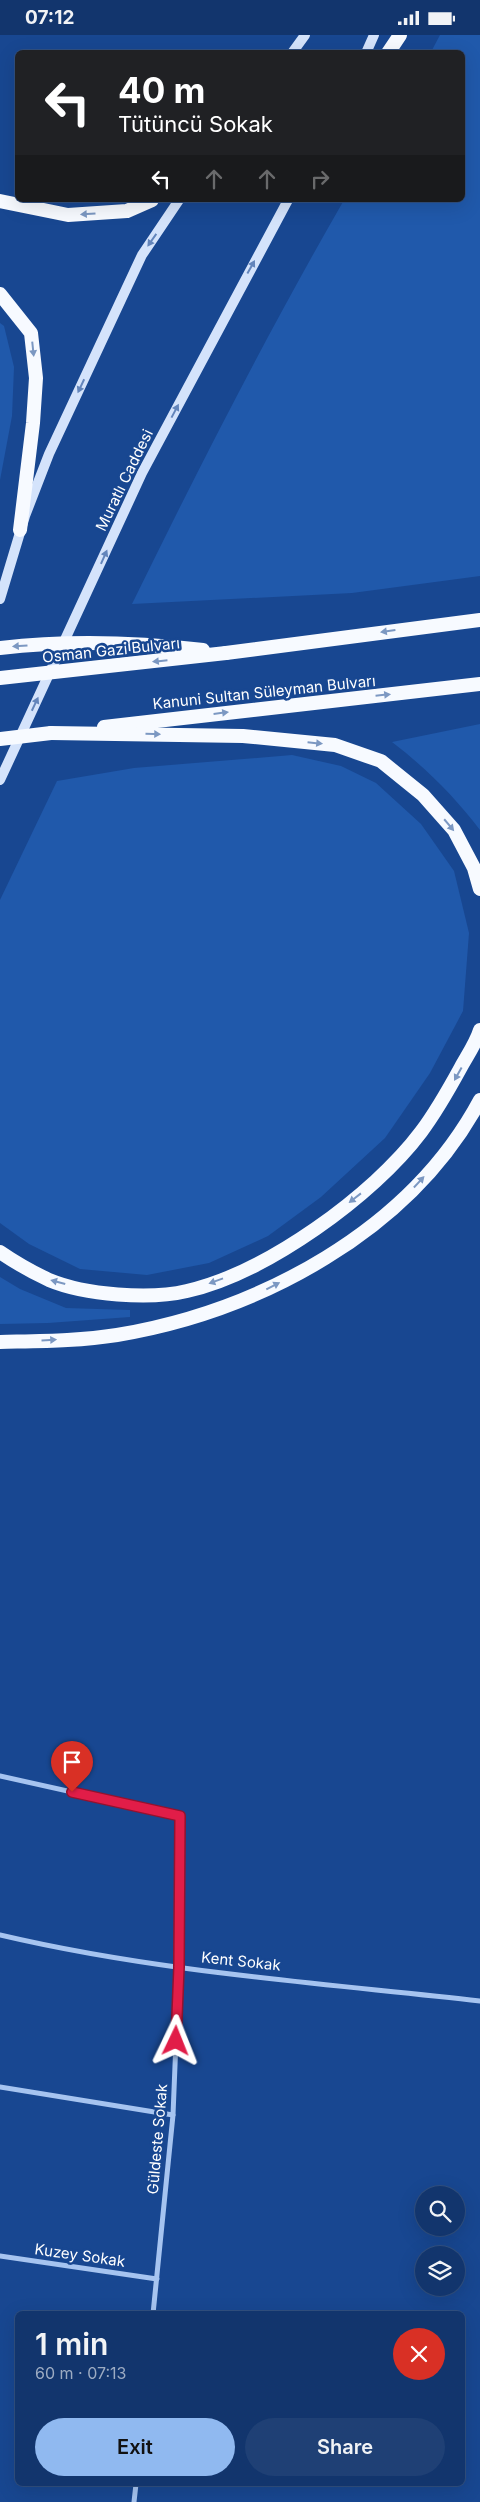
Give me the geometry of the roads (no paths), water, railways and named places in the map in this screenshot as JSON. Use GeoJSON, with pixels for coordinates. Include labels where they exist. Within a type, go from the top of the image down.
{"type":"FeatureCollection","features":[{"type":"Feature","properties":{"kind":"highway"},"geometry":{"type":"LineString","coordinates":[[390,50],[400,35]]}},
{"type":"Feature","properties":{"kind":"highway"},"geometry":{"type":"LineString","coordinates":[[0,201],[68,215],[126,211],[147,202]]}},
{"type":"Feature","properties":{"kind":"highway"},"geometry":{"type":"LineString","coordinates":[[0,293],[31,333],[36,379],[33,423],[20,530]]}},
{"type":"Feature","properties":{"kind":"highway"},"geometry":{"type":"LineString","coordinates":[[437,624],[480,613]]}},
{"type":"Feature","properties":{"kind":"highway"},"geometry":{"type":"LineString","coordinates":[[0,648],[94,643],[164,645],[226,653],[437,624],[480,620]]}},
{"type":"Feature","properties":{"kind":"highway","name":"Osman Gazi Bulvarı"},"geometry":{"type":"LineString","coordinates":[[0,678],[226,653]]}},
{"type":"Feature","properties":{"kind":"highway","name":"Kanuni Sultan Süleyman Bulvarı"},"geometry":{"type":"LineString","coordinates":[[51,733],[480,684]]}},
{"type":"Feature","properties":{"kind":"highway"},"geometry":{"type":"LineString","coordinates":[[0,739],[51,733],[243,736],[335,745],[381,761],[423,795],[454,830],[474,868],[480,889]]}},
{"type":"Feature","properties":{"kind":"highway"},"geometry":{"type":"LineString","coordinates":[[0,1252],[51,1281],[97,1292],[138,1296],[187,1292],[251,1268],[318,1227],[369,1188],[421,1132],[455,1079],[480,1031]]}},
{"type":"Feature","properties":{"kind":"highway"},"geometry":{"type":"LineString","coordinates":[[0,1342],[116,1335],[192,1318],[244,1301],[298,1273],[351,1240],[412,1189],[468,1123],[480,1100]]}},
{"type":"Feature","properties":{"kind":"main road"},"geometry":{"type":"LineString","coordinates":[[294,50],[306,35]]}},
{"type":"Feature","properties":{"kind":"main road"},"geometry":{"type":"LineString","coordinates":[[367,50],[374,35]]}},
{"type":"Feature","properties":{"kind":"main road"},"geometry":{"type":"LineString","coordinates":[[0,599],[20,530],[49,454],[142,255],[178,202]]}},
{"type":"Feature","properties":{"kind":"main road","name":"Muratlı Caddesi"},"geometry":{"type":"LineString","coordinates":[[0,780],[142,473],[287,202]]}},
{"type":"Feature","properties":{"kind":"street","name":"Güldeste Sokak"},"geometry":{"type":"LineString","coordinates":[[0,1776],[180,1816],[179,1967],[173,2115],[153,2311]]}},
{"type":"Feature","properties":{"kind":"street","name":"Kent Sokak"},"geometry":{"type":"LineString","coordinates":[[0,1935],[33,1943],[179,1967],[480,2001]]}},
{"type":"Feature","properties":{"kind":"street"},"geometry":{"type":"LineString","coordinates":[[0,2087],[173,2115]]}},
{"type":"Feature","properties":{"kind":"street","name":"Kuzey Sokak"},"geometry":{"type":"LineString","coordinates":[[0,2256],[156,2279]]}},
{"type":"Feature","properties":{"kind":"street"},"geometry":{"type":"LineString","coordinates":[[134,2502],[136,2486]]}}]}
